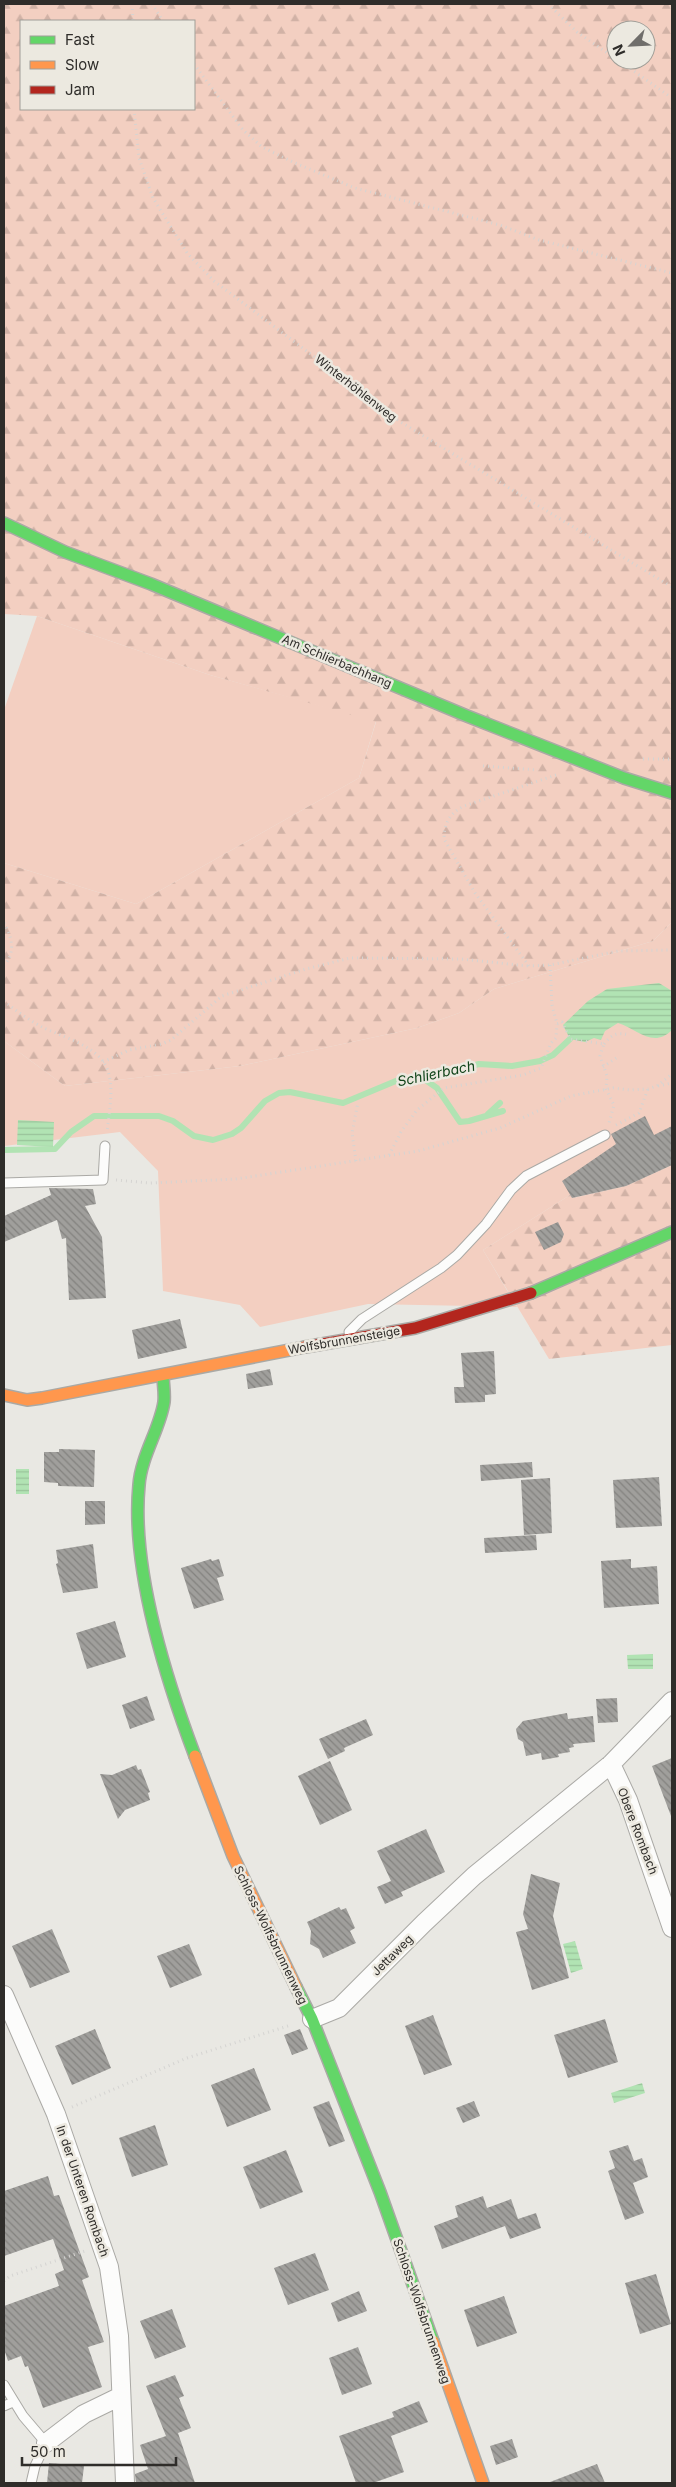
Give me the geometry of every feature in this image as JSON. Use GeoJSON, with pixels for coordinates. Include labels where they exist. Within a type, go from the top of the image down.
{"type":"FeatureCollection","features":[{"type":"Feature","properties":{"kind":"street","name":"Am Schlierbachhang"},"geometry":{"type":"LineString","coordinates":[[4,523],[66,552],[151,584],[467,716],[624,778],[672,793]]}},
{"type":"Feature","properties":{"kind":"street","name":"Wolfsbrunnensteige"},"geometry":{"type":"LineString","coordinates":[[4,1395],[27,1400],[42,1398],[415,1328],[496,1306],[544,1288],[672,1232]]}},
{"type":"Feature","properties":{"kind":"street","name":"Schloss-Wolfsbrunnenweg"},"geometry":{"type":"LineString","coordinates":[[163,1375],[164,1402],[145,1458],[139,1482],[137,1508],[146,1590],[166,1665],[188,1734],[233,1856],[312,2019],[380,2192],[483,2483]]}},
{"type":"Feature","properties":{"kind":"street","name":"Jettaweg"},"geometry":{"type":"LineString","coordinates":[[312,2019],[339,2008],[474,1876],[611,1764],[672,1701]]}},
{"type":"Feature","properties":{"kind":"street","name":"Obere Rombach"},"geometry":{"type":"LineString","coordinates":[[611,1764],[628,1800],[672,1928]]}},
{"type":"Feature","properties":{"kind":"street","name":"In der Unteren Rombach"},"geometry":{"type":"LineString","coordinates":[[4,1995],[56,2114],[102,2242],[109,2267],[119,2336],[125,2483]]}},
{"type":"Feature","properties":{"kind":"street"},"geometry":{"type":"LineString","coordinates":[[46,2443],[84,2414],[121,2396]]}},
{"type":"Feature","properties":{"kind":"lane"},"geometry":{"type":"LineString","coordinates":[[339,1341],[362,1319],[428,1277],[457,1255],[481,1230],[519,1182],[606,1133]]}},
{"type":"Feature","properties":{"kind":"lane"},"geometry":{"type":"LineString","coordinates":[[4,1183],[103,1180],[105,1146]]}},
{"type":"Feature","properties":{"kind":"lane"},"geometry":{"type":"LineString","coordinates":[[4,2384],[13,2402],[46,2443],[35,2466],[31,2483]]}},
{"type":"Feature","properties":{"kind":"lane"},"geometry":{"type":"LineString","coordinates":[[4,2406],[13,2402]]}},
{"type":"Feature","properties":{"kind":"path"},"geometry":{"type":"LineString","coordinates":[[132,4],[133,20]]}},
{"type":"Feature","properties":{"kind":"path"},"geometry":{"type":"LineString","coordinates":[[152,4],[163,20]]}},
{"type":"Feature","properties":{"kind":"path"},"geometry":{"type":"LineString","coordinates":[[548,4],[577,32],[606,52]]}},
{"type":"Feature","properties":{"kind":"path"},"geometry":{"type":"LineString","coordinates":[[195,65],[243,130],[262,147],[295,163],[355,188],[500,225],[539,240],[672,273]]}},
{"type":"Feature","properties":{"kind":"path"},"geometry":{"type":"LineString","coordinates":[[633,70],[672,98]]}},
{"type":"Feature","properties":{"kind":"path","name":"Winterhöhlenweg"},"geometry":{"type":"LineString","coordinates":[[134,110],[139,158],[153,198],[187,253],[214,281],[399,422],[672,587]]}},
{"type":"Feature","properties":{"kind":"path"},"geometry":{"type":"LineString","coordinates":[[483,766],[557,773],[458,809],[448,820],[444,829],[447,846],[475,893],[529,966]]}},
{"type":"Feature","properties":{"kind":"path"},"geometry":{"type":"LineString","coordinates":[[4,923],[12,944],[11,956],[4,965]]}},
{"type":"Feature","properties":{"kind":"path"},"geometry":{"type":"LineString","coordinates":[[103,1062],[129,1050],[162,1044],[171,1040],[222,996],[306,969],[350,958],[461,959],[529,966],[550,965],[618,951],[672,950]]}},
{"type":"Feature","properties":{"kind":"path"},"geometry":{"type":"LineString","coordinates":[[550,965],[552,1005],[559,1023],[570,1039],[585,1042],[590,1040],[604,1044]]}},
{"type":"Feature","properties":{"kind":"path"},"geometry":{"type":"LineString","coordinates":[[4,1001],[40,1026],[92,1052],[103,1062],[109,1082],[109,1116]]}},
{"type":"Feature","properties":{"kind":"path"},"geometry":{"type":"LineString","coordinates":[[388,1155],[409,1120],[432,1096],[444,1088],[523,1075],[538,1070],[544,1064],[551,1042],[556,1038],[559,1023]]}},
{"type":"Feature","properties":{"kind":"path"},"geometry":{"type":"LineString","coordinates":[[614,1105],[606,1089],[607,1076],[600,1056],[604,1044],[610,1035],[618,1033],[629,1035]]}},
{"type":"Feature","properties":{"kind":"path"},"geometry":{"type":"LineString","coordinates":[[603,1067],[620,1056]]}},
{"type":"Feature","properties":{"kind":"path"},"geometry":{"type":"LineString","coordinates":[[657,1086],[672,1074]]}},
{"type":"Feature","properties":{"kind":"path"},"geometry":{"type":"LineString","coordinates":[[103,1180],[150,1183],[236,1179],[356,1161],[430,1148],[477,1135],[513,1122],[562,1098],[606,1089],[648,1089],[672,1083]]}},
{"type":"Feature","properties":{"kind":"path"},"geometry":{"type":"LineString","coordinates":[[606,1133],[639,1114],[648,1089]]}},
{"type":"Feature","properties":{"kind":"path"},"geometry":{"type":"LineString","coordinates":[[356,1161],[352,1133],[358,1102]]}},
{"type":"Feature","properties":{"kind":"path"},"geometry":{"type":"LineString","coordinates":[[56,2114],[187,2058],[312,2019]]}},
{"type":"Feature","properties":{"kind":"path"},"geometry":{"type":"LineString","coordinates":[[4,2281],[10,2276],[84,2251],[88,2258]]}},
{"type":"Feature","properties":{"kind":"green space"},"geometry":{"type":"Polygon","coordinates":[[[4,4],[672,4],[672,922],[653,941],[494,989],[459,1013],[417,1028],[240,1066],[65,1086],[4,1041],[4,863],[136,904],[359,778],[376,722],[210,675],[37,616],[4,614],[4,4]]]}},
{"type":"Feature","properties":{"kind":"green space"},"geometry":{"type":"Polygon","coordinates":[[[37,616],[210,675],[376,721],[359,778],[136,904],[4,863],[4,710],[37,616]]]}},
{"type":"Feature","properties":{"kind":"green space"},"geometry":{"type":"Polygon","coordinates":[[[672,922],[672,1165],[626,1186],[572,1198],[570,1195],[483,1250],[517,1307],[368,1304],[260,1327],[240,1305],[163,1291],[158,1171],[120,1132],[4,1146],[4,1041],[65,1086],[240,1066],[417,1028],[459,1013],[494,989],[653,941],[672,922]]]}},
{"type":"Feature","properties":{"kind":"green space"},"geometry":{"type":"Polygon","coordinates":[[[672,1165],[672,1345],[549,1359],[483,1250],[570,1195],[573,1198],[626,1186],[672,1165]]]}},
{"type":"Feature","properties":{"kind":"shaded area"},"geometry":{"type":"Polygon","coordinates":[[[659,983],[672,991],[672,1030],[665,1035],[652,1038],[618,1023],[605,1031],[601,1040],[594,1038],[585,1042],[570,1039],[563,1025],[588,1001],[607,989],[659,983]]]}},
{"type":"Feature","properties":{"kind":"shaded area"},"geometry":{"type":"Polygon","coordinates":[[[18,1120],[54,1122],[53,1147],[17,1145],[18,1120]]]}},
{"type":"Feature","properties":{"kind":"shaded area"},"geometry":{"type":"Polygon","coordinates":[[[16,1469],[29,1469],[29,1494],[16,1494],[16,1469]]]}},
{"type":"Feature","properties":{"kind":"shaded area"},"geometry":{"type":"Polygon","coordinates":[[[653,1654],[653,1669],[628,1669],[627,1655],[653,1654]]]}},
{"type":"Feature","properties":{"kind":"shaded area"},"geometry":{"type":"Polygon","coordinates":[[[575,1941],[583,1969],[571,1973],[563,1944],[575,1941]]]}},
{"type":"Feature","properties":{"kind":"shaded area"},"geometry":{"type":"Polygon","coordinates":[[[642,2083],[645,2093],[614,2103],[611,2093],[642,2083]]]}},
{"type":"Feature","properties":{"kind":"building"},"geometry":{"type":"Polygon","coordinates":[[[645,1116],[654,1135],[672,1126],[672,1165],[626,1186],[572,1198],[562,1181],[616,1144],[611,1134],[645,1116]]]}},
{"type":"Feature","properties":{"kind":"building"},"geometry":{"type":"Polygon","coordinates":[[[49,1188],[93,1189],[96,1204],[85,1206],[102,1237],[106,1298],[69,1300],[66,1238],[62,1239],[57,1220],[4,1242],[4,1216],[51,1195],[49,1188]]]}},
{"type":"Feature","properties":{"kind":"building"},"geometry":{"type":"Polygon","coordinates":[[[558,1222],[564,1234],[561,1242],[544,1250],[535,1232],[558,1222]]]}},
{"type":"Feature","properties":{"kind":"building"},"geometry":{"type":"Polygon","coordinates":[[[180,1319],[187,1348],[138,1359],[132,1330],[180,1319]]]}},
{"type":"Feature","properties":{"kind":"building"},"geometry":{"type":"Polygon","coordinates":[[[494,1351],[496,1394],[485,1395],[485,1402],[455,1403],[454,1387],[464,1387],[461,1353],[494,1351]]]}},
{"type":"Feature","properties":{"kind":"building"},"geometry":{"type":"Polygon","coordinates":[[[270,1369],[273,1385],[248,1389],[246,1374],[270,1369]]]}},
{"type":"Feature","properties":{"kind":"building"},"geometry":{"type":"Polygon","coordinates":[[[59,1449],[95,1450],[94,1487],[58,1486],[58,1483],[44,1482],[44,1452],[59,1452],[59,1449]]]}},
{"type":"Feature","properties":{"kind":"building"},"geometry":{"type":"Polygon","coordinates":[[[532,1462],[533,1477],[481,1481],[480,1465],[532,1462]]]}},
{"type":"Feature","properties":{"kind":"building"},"geometry":{"type":"Polygon","coordinates":[[[659,1477],[662,1526],[616,1528],[613,1480],[659,1477]]]}},
{"type":"Feature","properties":{"kind":"building"},"geometry":{"type":"Polygon","coordinates":[[[550,1478],[552,1533],[524,1535],[521,1480],[550,1478]]]}},
{"type":"Feature","properties":{"kind":"building"},"geometry":{"type":"Polygon","coordinates":[[[85,1501],[105,1501],[105,1524],[85,1525],[85,1501]]]}},
{"type":"Feature","properties":{"kind":"building"},"geometry":{"type":"Polygon","coordinates":[[[536,1535],[537,1550],[485,1553],[484,1538],[536,1535]]]}},
{"type":"Feature","properties":{"kind":"building"},"geometry":{"type":"Polygon","coordinates":[[[93,1544],[98,1588],[63,1593],[56,1564],[58,1563],[56,1550],[93,1544]]]}},
{"type":"Feature","properties":{"kind":"building"},"geometry":{"type":"Polygon","coordinates":[[[211,1559],[212,1561],[219,1559],[224,1576],[217,1578],[224,1600],[194,1609],[181,1568],[211,1559]]]}},
{"type":"Feature","properties":{"kind":"building"},"geometry":{"type":"Polygon","coordinates":[[[631,1559],[631,1568],[657,1566],[659,1604],[604,1608],[601,1561],[631,1559]]]}},
{"type":"Feature","properties":{"kind":"building"},"geometry":{"type":"Polygon","coordinates":[[[115,1621],[126,1657],[87,1669],[76,1633],[115,1621]]]}},
{"type":"Feature","properties":{"kind":"building"},"geometry":{"type":"Polygon","coordinates":[[[147,1696],[155,1720],[130,1729],[122,1705],[147,1696]]]}},
{"type":"Feature","properties":{"kind":"building"},"geometry":{"type":"Polygon","coordinates":[[[617,1698],[618,1722],[598,1723],[596,1699],[617,1698]]]}},
{"type":"Feature","properties":{"kind":"building"},"geometry":{"type":"Polygon","coordinates":[[[567,1713],[568,1719],[593,1716],[595,1742],[573,1744],[574,1747],[569,1748],[570,1752],[558,1754],[559,1757],[542,1760],[541,1753],[526,1756],[523,1742],[518,1739],[516,1729],[523,1721],[567,1713]]]}},
{"type":"Feature","properties":{"kind":"building"},"geometry":{"type":"Polygon","coordinates":[[[366,1719],[373,1735],[344,1748],[345,1751],[328,1759],[319,1739],[366,1719]]]}},
{"type":"Feature","properties":{"kind":"building"},"geometry":{"type":"Polygon","coordinates":[[[672,1758],[672,1816],[671,1816],[652,1766],[672,1758]]]}},
{"type":"Feature","properties":{"kind":"building"},"geometry":{"type":"Polygon","coordinates":[[[330,1761],[352,1810],[320,1825],[298,1776],[330,1761]]]}},
{"type":"Feature","properties":{"kind":"building"},"geometry":{"type":"Polygon","coordinates":[[[136,1765],[138,1770],[141,1769],[150,1792],[148,1793],[150,1800],[125,1810],[118,1819],[100,1774],[112,1775],[136,1765]]]}},
{"type":"Feature","properties":{"kind":"building"},"geometry":{"type":"Polygon","coordinates":[[[426,1829],[445,1872],[401,1892],[403,1896],[385,1904],[377,1887],[391,1881],[377,1851],[426,1829]]]}},
{"type":"Feature","properties":{"kind":"building"},"geometry":{"type":"Polygon","coordinates":[[[531,1874],[560,1883],[553,1916],[569,1978],[532,1990],[516,1932],[528,1929],[523,1914],[531,1874]]]}},
{"type":"Feature","properties":{"kind":"building"},"geometry":{"type":"Polygon","coordinates":[[[339,1907],[341,1910],[346,1908],[355,1928],[350,1931],[356,1943],[323,1958],[319,1949],[310,1944],[311,1931],[307,1922],[339,1907]]]}},
{"type":"Feature","properties":{"kind":"building"},"geometry":{"type":"Polygon","coordinates":[[[52,1929],[70,1972],[30,1988],[12,1946],[52,1929]]]}},
{"type":"Feature","properties":{"kind":"building"},"geometry":{"type":"Polygon","coordinates":[[[189,1944],[202,1975],[170,1988],[157,1956],[189,1944]]]}},
{"type":"Feature","properties":{"kind":"building"},"geometry":{"type":"Polygon","coordinates":[[[433,2015],[452,2065],[424,2075],[405,2026],[433,2015]]]}},
{"type":"Feature","properties":{"kind":"building"},"geometry":{"type":"Polygon","coordinates":[[[605,2019],[618,2062],[568,2078],[554,2035],[605,2019]]]}},
{"type":"Feature","properties":{"kind":"building"},"geometry":{"type":"Polygon","coordinates":[[[95,2029],[111,2068],[72,2085],[55,2046],[95,2029]]]}},
{"type":"Feature","properties":{"kind":"building"},"geometry":{"type":"Polygon","coordinates":[[[300,2029],[308,2049],[292,2055],[284,2035],[300,2029]]]}},
{"type":"Feature","properties":{"kind":"building"},"geometry":{"type":"Polygon","coordinates":[[[254,2068],[271,2110],[227,2127],[211,2085],[254,2068]]]}},
{"type":"Feature","properties":{"kind":"building"},"geometry":{"type":"Polygon","coordinates":[[[329,2101],[345,2141],[329,2147],[313,2107],[329,2101]]]}},
{"type":"Feature","properties":{"kind":"building"},"geometry":{"type":"Polygon","coordinates":[[[474,2101],[480,2116],[463,2123],[456,2108],[474,2101]]]}},
{"type":"Feature","properties":{"kind":"building"},"geometry":{"type":"Polygon","coordinates":[[[155,2125],[168,2165],[132,2177],[119,2138],[155,2125]]]}},
{"type":"Feature","properties":{"kind":"building"},"geometry":{"type":"Polygon","coordinates":[[[628,2145],[634,2161],[642,2158],[648,2177],[633,2183],[644,2213],[625,2220],[608,2171],[615,2168],[609,2151],[628,2145]]]}},
{"type":"Feature","properties":{"kind":"building"},"geometry":{"type":"Polygon","coordinates":[[[286,2150],[303,2192],[260,2209],[243,2167],[286,2150]]]}},
{"type":"Feature","properties":{"kind":"building"},"geometry":{"type":"Polygon","coordinates":[[[48,2176],[54,2196],[59,2195],[89,2277],[82,2280],[104,2342],[88,2347],[102,2387],[43,2408],[28,2366],[25,2367],[21,2356],[8,2361],[4,2349],[4,2306],[59,2286],[55,2274],[64,2270],[53,2239],[4,2256],[4,2191],[48,2176]]]}},
{"type":"Feature","properties":{"kind":"building"},"geometry":{"type":"Polygon","coordinates":[[[483,2196],[487,2208],[511,2199],[518,2219],[536,2213],[541,2228],[510,2239],[505,2226],[442,2249],[434,2226],[458,2217],[455,2206],[483,2196]]]}},
{"type":"Feature","properties":{"kind":"building"},"geometry":{"type":"Polygon","coordinates":[[[315,2253],[329,2290],[288,2305],[274,2268],[315,2253]]]}},
{"type":"Feature","properties":{"kind":"building"},"geometry":{"type":"Polygon","coordinates":[[[656,2274],[671,2324],[640,2334],[625,2283],[656,2274]]]}},
{"type":"Feature","properties":{"kind":"building"},"geometry":{"type":"Polygon","coordinates":[[[359,2291],[367,2311],[338,2322],[331,2303],[359,2291]]]}},
{"type":"Feature","properties":{"kind":"building"},"geometry":{"type":"Polygon","coordinates":[[[504,2296],[517,2333],[477,2347],[464,2310],[504,2296]]]}},
{"type":"Feature","properties":{"kind":"building"},"geometry":{"type":"Polygon","coordinates":[[[172,2309],[186,2347],[155,2359],[140,2321],[172,2309]]]}},
{"type":"Feature","properties":{"kind":"building"},"geometry":{"type":"Polygon","coordinates":[[[358,2347],[372,2384],[342,2395],[329,2358],[358,2347]]]}},
{"type":"Feature","properties":{"kind":"building"},"geometry":{"type":"Polygon","coordinates":[[[175,2375],[184,2396],[179,2398],[191,2428],[178,2433],[195,2483],[136,2483],[135,2474],[148,2469],[140,2445],[166,2436],[146,2386],[175,2375]]]}},
{"type":"Feature","properties":{"kind":"building"},"geometry":{"type":"Polygon","coordinates":[[[419,2401],[428,2422],[391,2436],[404,2472],[373,2483],[356,2483],[339,2436],[394,2417],[392,2412],[419,2401]]]}},
{"type":"Feature","properties":{"kind":"building"},"geometry":{"type":"Polygon","coordinates":[[[512,2439],[518,2457],[496,2465],[490,2446],[512,2439]]]}},
{"type":"Feature","properties":{"kind":"building"},"geometry":{"type":"Polygon","coordinates":[[[49,2463],[84,2466],[82,2483],[47,2483],[49,2463]]]}},
{"type":"Feature","properties":{"kind":"building"},"geometry":{"type":"Polygon","coordinates":[[[597,2464],[605,2483],[550,2483],[550,2482],[597,2464]]]}},
{"type":"Feature","properties":{"kind":"waterway","name":"Schlierbach"},"geometry":{"type":"LineString","coordinates":[[4,1150],[55,1149],[71,1132],[94,1116],[159,1116],[173,1121],[194,1136],[213,1140],[232,1134],[241,1128],[265,1101],[279,1093],[290,1092],[343,1103],[403,1078],[427,1078],[479,1064],[512,1066],[540,1061],[553,1055],[570,1039]]}},
{"type":"Feature","properties":{"kind":"waterway"},"geometry":{"type":"LineString","coordinates":[[424,1079],[437,1088],[460,1122],[503,1111]]}},
{"type":"Feature","properties":{"kind":"waterway"},"geometry":{"type":"LineString","coordinates":[[488,1114],[500,1103]]}},
{"type":"Feature","properties":{"kind":"traffic: fast"},"geometry":{"type":"LineString","coordinates":[[4,523],[65,552],[151,584],[467,716],[624,778],[672,793]]}},
{"type":"Feature","properties":{"kind":"traffic: fast"},"geometry":{"type":"LineString","coordinates":[[531,1293],[672,1232]]}},
{"type":"Feature","properties":{"kind":"traffic: fast"},"geometry":{"type":"LineString","coordinates":[[163,1375],[164,1399],[162,1412],[140,1474],[138,1517],[140,1551],[153,1622],[162,1658],[195,1756]]}},
{"type":"Feature","properties":{"kind":"traffic: fast"},"geometry":{"type":"LineString","coordinates":[[296,1987],[312,2019],[380,2192],[433,2341]]}},
{"type":"Feature","properties":{"kind":"traffic: slow"},"geometry":{"type":"LineString","coordinates":[[4,1395],[27,1400],[42,1398],[305,1347]]}},
{"type":"Feature","properties":{"kind":"traffic: slow"},"geometry":{"type":"LineString","coordinates":[[195,1756],[233,1856],[296,1987]]}},
{"type":"Feature","properties":{"kind":"traffic: slow"},"geometry":{"type":"LineString","coordinates":[[433,2341],[483,2483]]}},
{"type":"Feature","properties":{"kind":"traffic: jam"},"geometry":{"type":"LineString","coordinates":[[305,1347],[415,1328],[531,1293]]}}]}
